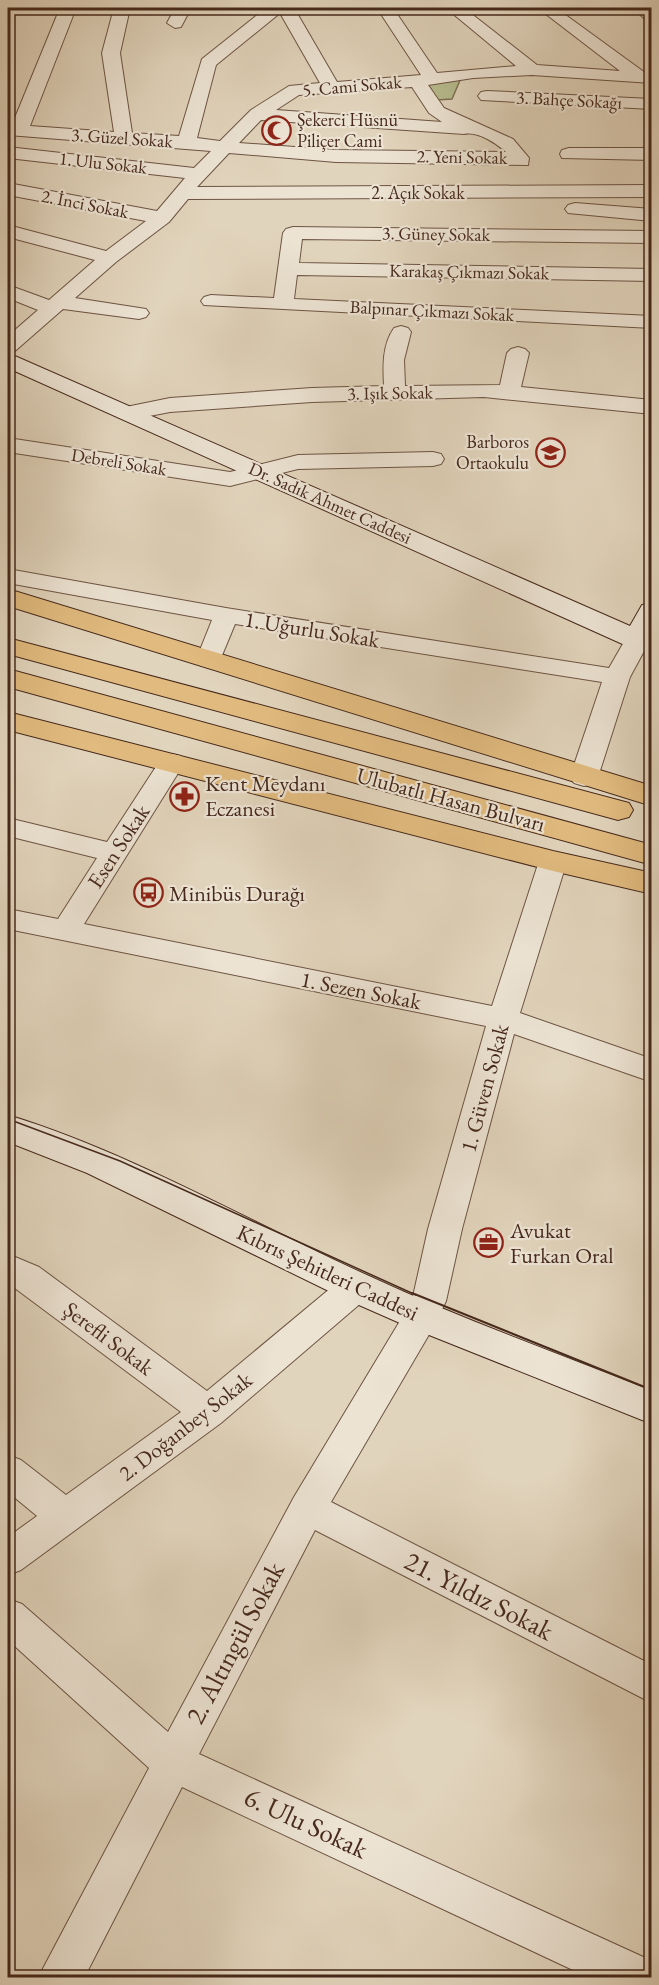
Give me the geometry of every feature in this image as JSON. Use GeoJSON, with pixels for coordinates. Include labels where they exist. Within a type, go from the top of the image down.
{"type":"FeatureCollection","features":[{"type":"Feature","properties":{"kind":"highway"},"geometry":{"type":"LineString","coordinates":[[8,597],[651,796]]}},
{"type":"Feature","properties":{"kind":"highway","name":"Ulubatlı Hasan Bulvarı"},"geometry":{"type":"LineString","coordinates":[[8,646],[651,819]]}},
{"type":"Feature","properties":{"kind":"highway","name":"Ulubatlı Hasan Bulvarı"},"geometry":{"type":"LineString","coordinates":[[8,678],[651,855]]}},
{"type":"Feature","properties":{"kind":"highway"},"geometry":{"type":"LineString","coordinates":[[8,721],[651,884]]}},
{"type":"Feature","properties":{"kind":"main road","name":"Dr. Sadık Ahmet Caddesi"},"geometry":{"type":"LineString","coordinates":[[8,360],[644,643]]}},
{"type":"Feature","properties":{"kind":"main road"},"geometry":{"type":"LineString","coordinates":[[644,643],[651,614]]}},
{"type":"Feature","properties":{"kind":"main road","name":"Kıbrıs Şehitleri Caddesi"},"geometry":{"type":"LineString","coordinates":[[8,1128],[100,1163],[356,1287],[422,1316],[651,1408]]}},
{"type":"Feature","properties":{"kind":"street","name":"3. Güzel Sokak"},"geometry":{"type":"LineString","coordinates":[[68,8],[13,131],[124,137],[225,147]]}},
{"type":"Feature","properties":{"kind":"street"},"geometry":{"type":"LineString","coordinates":[[122,8],[111,53],[124,137]]}},
{"type":"Feature","properties":{"kind":"street"},"geometry":{"type":"LineString","coordinates":[[175,23],[183,8]]}},
{"type":"Feature","properties":{"kind":"street"},"geometry":{"type":"LineString","coordinates":[[187,142],[208,63],[276,8]]}},
{"type":"Feature","properties":{"kind":"street"},"geometry":{"type":"LineString","coordinates":[[286,8],[331,86]]}},
{"type":"Feature","properties":{"kind":"street"},"geometry":{"type":"LineString","coordinates":[[385,8],[424,79],[437,111],[509,143],[517,150],[533,192],[540,202],[564,208],[651,215]]}},
{"type":"Feature","properties":{"kind":"street"},"geometry":{"type":"LineString","coordinates":[[454,8],[532,70]]}},
{"type":"Feature","properties":{"kind":"street"},"geometry":{"type":"LineString","coordinates":[[546,8],[646,78]]}},
{"type":"Feature","properties":{"kind":"street"},"geometry":{"type":"LineString","coordinates":[[641,8],[651,15]]}},
{"type":"Feature","properties":{"kind":"street","name":"5. Cami Sokak"},"geometry":{"type":"LineString","coordinates":[[8,347],[109,258],[162,218],[198,174],[257,114],[295,90],[473,73],[532,70],[646,78]]}},
{"type":"Feature","properties":{"kind":"street","name":"3. Bahçe Sokağı"},"geometry":{"type":"LineString","coordinates":[[487,96],[651,104]]}},
{"type":"Feature","properties":{"kind":"street"},"geometry":{"type":"LineString","coordinates":[[257,114],[476,130]]}},
{"type":"Feature","properties":{"kind":"street","name":"2. Yeni Sokak"},"geometry":{"type":"LineString","coordinates":[[225,147],[336,156],[520,158]]}},
{"type":"Feature","properties":{"kind":"street","name":"1. Ulu Sokak"},"geometry":{"type":"LineString","coordinates":[[8,152],[198,174]]}},
{"type":"Feature","properties":{"kind":"street"},"geometry":{"type":"LineString","coordinates":[[569,154],[651,154]]}},
{"type":"Feature","properties":{"kind":"street","name":"2. İnci Sokak"},"geometry":{"type":"LineString","coordinates":[[8,189],[162,218]]}},
{"type":"Feature","properties":{"kind":"street","name":"2. Açık Sokak"},"geometry":{"type":"LineString","coordinates":[[184,193],[651,191]]}},
{"type":"Feature","properties":{"kind":"street"},"geometry":{"type":"LineString","coordinates":[[283,304],[293,233],[306,231],[308,194]]}},
{"type":"Feature","properties":{"kind":"street"},"geometry":{"type":"LineString","coordinates":[[8,231],[109,258]]}},
{"type":"Feature","properties":{"kind":"street","name":"3. Güney Sokak"},"geometry":{"type":"LineString","coordinates":[[306,231],[651,237]]}},
{"type":"Feature","properties":{"kind":"street","name":"Karakaş Çıkmazı Sokak"},"geometry":{"type":"LineString","coordinates":[[287,268],[651,275]]}},
{"type":"Feature","properties":{"kind":"street"},"geometry":{"type":"LineString","coordinates":[[8,291],[55,305],[139,314]]}},
{"type":"Feature","properties":{"kind":"street","name":"Balpınar Çıkmazı Sokak"},"geometry":{"type":"LineString","coordinates":[[212,301],[651,322]]}},
{"type":"Feature","properties":{"kind":"street"},"geometry":{"type":"LineString","coordinates":[[395,392],[393,360],[401,332]]}},
{"type":"Feature","properties":{"kind":"street"},"geometry":{"type":"LineString","coordinates":[[509,393],[518,353]]}},
{"type":"Feature","properties":{"kind":"street","name":"3. Işık Sokak"},"geometry":{"type":"LineString","coordinates":[[129,413],[170,405],[312,394],[484,390],[651,407]]}},
{"type":"Feature","properties":{"kind":"street","name":"Debreli Sokak"},"geometry":{"type":"LineString","coordinates":[[8,445],[230,479],[260,472]]}},
{"type":"Feature","properties":{"kind":"street"},"geometry":{"type":"LineString","coordinates":[[260,472],[298,462],[433,459]]}},
{"type":"Feature","properties":{"kind":"street","name":"1. Uğurlu Sokak"},"geometry":{"type":"LineString","coordinates":[[8,576],[226,615],[617,676]]}},
{"type":"Feature","properties":{"kind":"street"},"geometry":{"type":"LineString","coordinates":[[209,660],[226,615]]}},
{"type":"Feature","properties":{"kind":"street"},"geometry":{"type":"LineString","coordinates":[[584,777],[617,676],[644,643]]}},
{"type":"Feature","properties":{"kind":"street","name":"Esen Sokak"},"geometry":{"type":"LineString","coordinates":[[64,931],[172,762]]}},
{"type":"Feature","properties":{"kind":"street"},"geometry":{"type":"LineString","coordinates":[[8,827],[112,853]]}},
{"type":"Feature","properties":{"kind":"street","name":"1. Güven Sokak"},"geometry":{"type":"LineString","coordinates":[[422,1316],[429,1301],[445,1229],[503,1018],[553,861]]}},
{"type":"Feature","properties":{"kind":"street","name":"1. Sezen Sokak"},"geometry":{"type":"LineString","coordinates":[[8,919],[503,1018],[651,1071]]}},
{"type":"Feature","properties":{"kind":"street","name":"Şerefli Sokak"},"geometry":{"type":"LineString","coordinates":[[8,1268],[27,1277],[208,1412]]}},
{"type":"Feature","properties":{"kind":"street","name":"2. Doğanbey Sokak"},"geometry":{"type":"LineString","coordinates":[[8,1558],[208,1412],[356,1287]]}},
{"type":"Feature","properties":{"kind":"street","name":"2. Altıngül Sokak"},"geometry":{"type":"LineString","coordinates":[[60,1977],[307,1508],[422,1316]]}},
{"type":"Feature","properties":{"kind":"street"},"geometry":{"type":"LineString","coordinates":[[8,1471],[65,1516]]}},
{"type":"Feature","properties":{"kind":"street","name":"21. Yıldız Sokak"},"geometry":{"type":"LineString","coordinates":[[307,1508],[651,1685]]}},
{"type":"Feature","properties":{"kind":"street","name":"6. Ulu Sokak"},"geometry":{"type":"LineString","coordinates":[[8,1616],[172,1762],[639,1977]]}},
{"type":"Feature","properties":{"kind":"green space"},"geometry":{"type":"Polygon","coordinates":[[[461,78],[452,99],[437,100],[427,83],[461,78]]]}},
{"type":"Feature","properties":{"kind":"tram line"},"geometry":{"type":"LineString","coordinates":[[8,1119],[120,1161],[416,1295]]}},
{"type":"Feature","properties":{"kind":"tram line"},"geometry":{"type":"LineString","coordinates":[[412,1293],[652,1390]]}},
{"type":"Feature","properties":{"kind":"place","name":"Şekerci Hüsnü Piliçer Cami"},"geometry":{"type":"Point","coordinates":[276,130]}},
{"type":"Feature","properties":{"kind":"place","name":"Barboros Ortaokulu"},"geometry":{"type":"Point","coordinates":[550,452]}},
{"type":"Feature","properties":{"kind":"place","name":"Kent Meydanı Eczanesi"},"geometry":{"type":"Point","coordinates":[184,796]}},
{"type":"Feature","properties":{"kind":"place","name":"Minibüs Durağı"},"geometry":{"type":"Point","coordinates":[148,893]}},
{"type":"Feature","properties":{"kind":"place","name":"Avukat Furkan Oral"},"geometry":{"type":"Point","coordinates":[489,1243]}}]}
